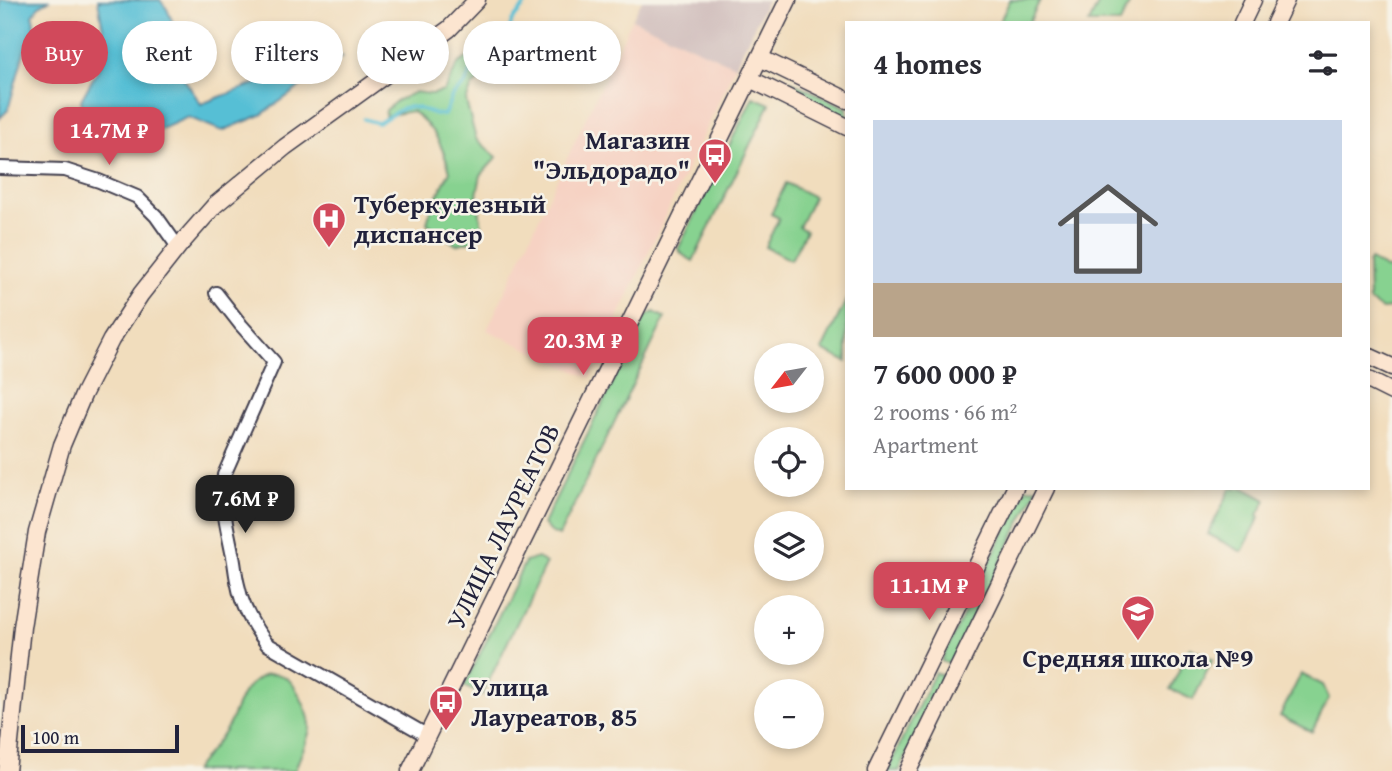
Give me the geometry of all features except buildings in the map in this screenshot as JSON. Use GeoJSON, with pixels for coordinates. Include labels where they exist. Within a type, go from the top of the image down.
{"type":"FeatureCollection","features":[{"type":"Feature","properties":{"kind":"street"},"geometry":{"type":"LineString","coordinates":[[7,771],[22,627],[37,532],[62,445],[111,340],[141,294],[215,205],[341,105],[449,29],[477,0]]}},
{"type":"Feature","properties":{"kind":"street","name":"УЛИЦА ЛАУРЕАТОВ"},"geometry":{"type":"LineString","coordinates":[[410,771],[788,0]]}},
{"type":"Feature","properties":{"kind":"street"},"geometry":{"type":"LineString","coordinates":[[1243,21],[1253,0]]}},
{"type":"Feature","properties":{"kind":"street"},"geometry":{"type":"LineString","coordinates":[[1276,21],[1286,0]]}},
{"type":"Feature","properties":{"kind":"street"},"geometry":{"type":"LineString","coordinates":[[760,58],[845,99]]}},
{"type":"Feature","properties":{"kind":"street"},"geometry":{"type":"LineString","coordinates":[[750,79],[845,126]]}},
{"type":"Feature","properties":{"kind":"street"},"geometry":{"type":"LineString","coordinates":[[0,168],[65,170],[137,197],[156,216],[178,247]]}},
{"type":"Feature","properties":{"kind":"street"},"geometry":{"type":"LineString","coordinates":[[216,293],[274,362],[224,475],[223,483],[226,527],[238,588],[246,610],[267,644],[428,736]]}},
{"type":"Feature","properties":{"kind":"street"},"geometry":{"type":"LineString","coordinates":[[1370,357],[1392,367]]}},
{"type":"Feature","properties":{"kind":"street"},"geometry":{"type":"LineString","coordinates":[[1370,381],[1392,392]]}},
{"type":"Feature","properties":{"kind":"street"},"geometry":{"type":"LineString","coordinates":[[876,771],[1014,490]]}},
{"type":"Feature","properties":{"kind":"street"},"geometry":{"type":"LineString","coordinates":[[908,771],[1045,490]]}},
{"type":"Feature","properties":{"kind":"shaded area"},"geometry":{"type":"Polygon","coordinates":[[[642,0],[767,0],[735,66],[632,19],[642,0]]]}},
{"type":"Feature","properties":{"kind":"shaded area"},"geometry":{"type":"Polygon","coordinates":[[[632,19],[735,66],[590,378],[487,330],[602,84],[621,84],[621,43],[632,19]]]}},
{"type":"Feature","properties":{"kind":"green space"},"geometry":{"type":"Polygon","coordinates":[[[1010,0],[1040,0],[1030,21],[1000,21],[1010,0]]]}},
{"type":"Feature","properties":{"kind":"green space"},"geometry":{"type":"Polygon","coordinates":[[[1100,0],[1131,0],[1121,21],[1090,21],[1100,0]]]}},
{"type":"Feature","properties":{"kind":"green space"},"geometry":{"type":"Polygon","coordinates":[[[463,61],[463,84],[475,84],[466,101],[476,139],[497,157],[481,175],[477,194],[482,228],[475,240],[456,245],[427,223],[433,202],[450,171],[437,138],[427,124],[412,111],[385,116],[386,110],[396,101],[415,92],[432,94],[444,91],[458,64],[463,61]]]}},
{"type":"Feature","properties":{"kind":"green space"},"geometry":{"type":"Polygon","coordinates":[[[788,80],[845,107],[845,120],[783,90],[788,80]]]}},
{"type":"Feature","properties":{"kind":"green space"},"geometry":{"type":"Polygon","coordinates":[[[753,97],[770,104],[693,261],[678,249],[753,97]]]}},
{"type":"Feature","properties":{"kind":"green space"},"geometry":{"type":"Polygon","coordinates":[[[786,183],[814,197],[799,227],[806,231],[791,260],[765,247],[779,218],[771,214],[786,183]]]}},
{"type":"Feature","properties":{"kind":"green space"},"geometry":{"type":"Polygon","coordinates":[[[1370,260],[1392,271],[1392,308],[1382,309],[1370,302],[1370,260]]]}},
{"type":"Feature","properties":{"kind":"green space"},"geometry":{"type":"Polygon","coordinates":[[[845,303],[845,361],[824,351],[824,346],[845,303]]]}},
{"type":"Feature","properties":{"kind":"green space"},"geometry":{"type":"Polygon","coordinates":[[[654,312],[665,318],[559,536],[550,532],[543,524],[645,317],[654,312]]]}},
{"type":"Feature","properties":{"kind":"green space"},"geometry":{"type":"Polygon","coordinates":[[[1025,490],[1036,490],[951,665],[941,661],[1025,490]]]}},
{"type":"Feature","properties":{"kind":"green space"},"geometry":{"type":"Polygon","coordinates":[[[1230,490],[1248,490],[1266,500],[1242,552],[1208,534],[1230,490]]]}},
{"type":"Feature","properties":{"kind":"green space"},"geometry":{"type":"Polygon","coordinates":[[[538,558],[546,563],[482,695],[464,686],[525,562],[538,558]]]}},
{"type":"Feature","properties":{"kind":"green space"},"geometry":{"type":"Polygon","coordinates":[[[1190,648],[1213,659],[1193,700],[1170,689],[1190,648]]]}},
{"type":"Feature","properties":{"kind":"green space"},"geometry":{"type":"Polygon","coordinates":[[[935,672],[945,677],[899,771],[887,771],[935,672]]]}},
{"type":"Feature","properties":{"kind":"green space"},"geometry":{"type":"Polygon","coordinates":[[[267,674],[281,675],[292,683],[309,718],[309,735],[295,771],[194,771],[228,726],[246,689],[267,674]]]}},
{"type":"Feature","properties":{"kind":"green space"},"geometry":{"type":"Polygon","coordinates":[[[1301,674],[1323,685],[1329,698],[1312,732],[1280,716],[1301,674]]]}},
{"type":"Feature","properties":{"kind":"water"},"geometry":{"type":"Polygon","coordinates":[[[0,0],[50,0],[39,6],[33,15],[34,21],[21,21],[21,63],[8,110],[0,118],[0,0]]]}},
{"type":"Feature","properties":{"kind":"water"},"geometry":{"type":"Polygon","coordinates":[[[98,0],[160,0],[172,21],[122,21],[122,84],[188,84],[201,104],[255,84],[304,84],[261,115],[222,131],[188,117],[124,146],[92,145],[81,100],[90,84],[108,84],[108,21],[102,21],[98,0]]]}},
{"type":"Feature","properties":{"kind":"waterway"},"geometry":{"type":"LineString","coordinates":[[364,119],[378,123],[406,107],[444,115],[452,96],[465,84],[472,70],[502,50],[512,21],[529,0]]}},
{"type":"Feature","properties":{"kind":"place","name":"Магазин \"Эльдорадо\""},"geometry":{"type":"Point","coordinates":[715,185]}},
{"type":"Feature","properties":{"kind":"place","name":"Туберкулезный диспансер"},"geometry":{"type":"Point","coordinates":[329,249]}},
{"type":"Feature","properties":{"kind":"place","name":"Средняя школа №9"},"geometry":{"type":"Point","coordinates":[1138,642]}},
{"type":"Feature","properties":{"kind":"place","name":"Улица Лауреатов, 85"},"geometry":{"type":"Point","coordinates":[446,732]}}]}
